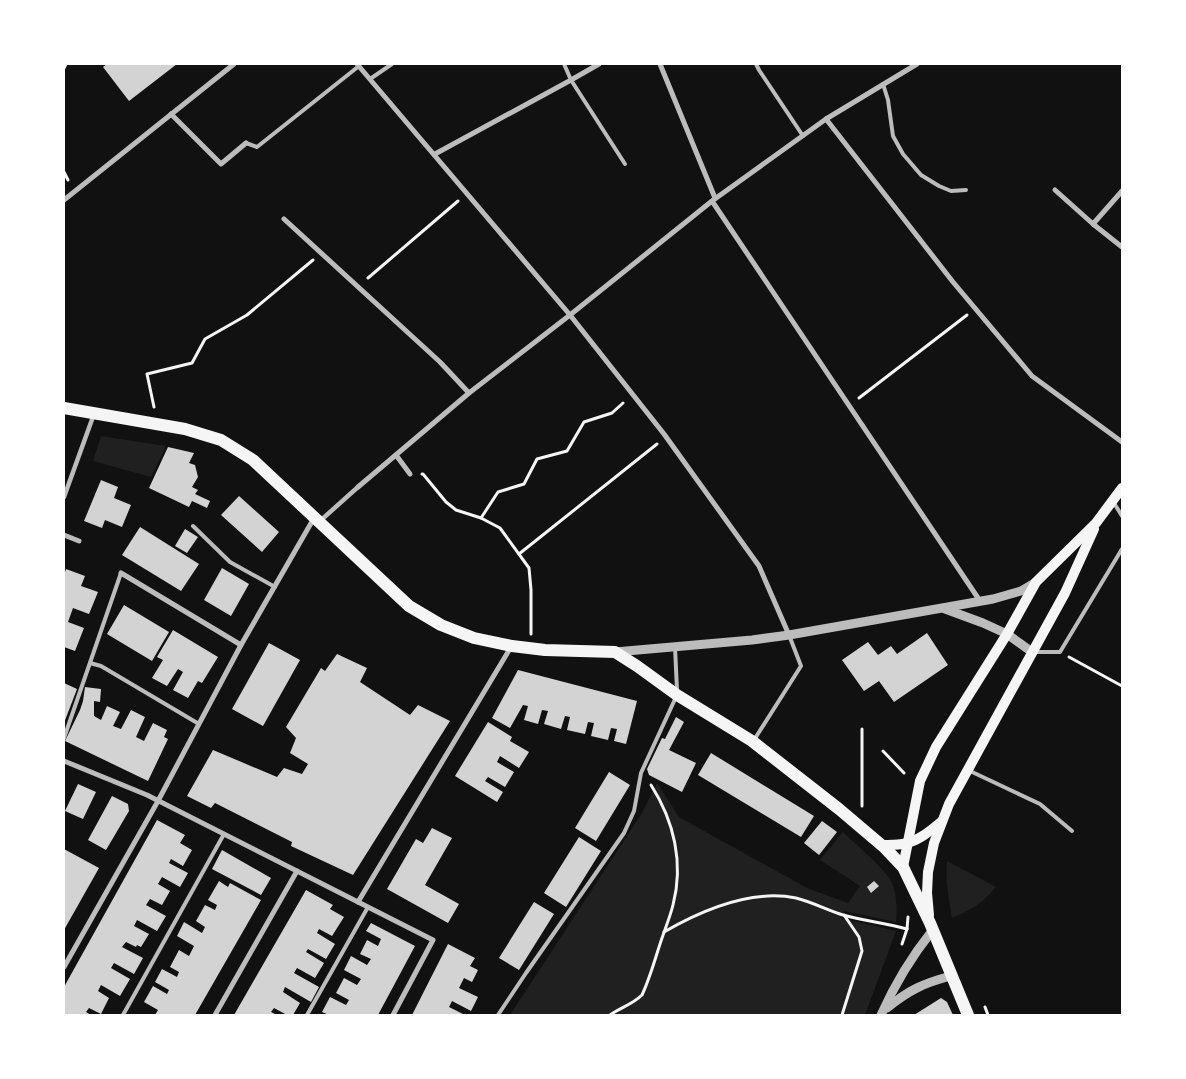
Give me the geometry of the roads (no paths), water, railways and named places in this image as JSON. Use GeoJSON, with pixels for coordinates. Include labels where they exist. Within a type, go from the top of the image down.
{"type":"FeatureCollection","features":[{"type":"Feature","properties":{"kind":"main road"},"geometry":{"type":"LineString","coordinates":[[64,408],[185,429],[221,440],[253,460],[409,606],[442,625],[474,638],[512,646],[615,652],[677,695],[752,742],[839,809],[903,867],[931,927],[968,1015]]}},
{"type":"Feature","properties":{"kind":"main road"},"geometry":{"type":"LineString","coordinates":[[903,867],[920,781],[941,739],[1008,634],[1036,582],[1096,523],[1122,488]]}},
{"type":"Feature","properties":{"kind":"main road"},"geometry":{"type":"LineString","coordinates":[[931,927],[927,905],[928,872],[934,843],[942,821],[949,804],[1065,593],[1096,523]]}},
{"type":"Feature","properties":{"kind":"main road"},"geometry":{"type":"LineString","coordinates":[[881,846],[908,843],[924,836],[942,821]]}},
{"type":"Feature","properties":{"kind":"street"},"geometry":{"type":"LineString","coordinates":[[64,200],[234,64]]}},
{"type":"Feature","properties":{"kind":"street"},"geometry":{"type":"LineString","coordinates":[[435,154],[599,64]]}},
{"type":"Feature","properties":{"kind":"street"},"geometry":{"type":"LineString","coordinates":[[660,64],[714,199],[980,602]]}},
{"type":"Feature","properties":{"kind":"street"},"geometry":{"type":"LineString","coordinates":[[64,967],[158,801],[242,645],[275,587],[317,520],[469,394],[714,199],[826,118],[917,64]]}},
{"type":"Feature","properties":{"kind":"street"},"geometry":{"type":"LineString","coordinates":[[358,65],[570,315],[666,437],[759,566],[789,635]]}},
{"type":"Feature","properties":{"kind":"street"},"geometry":{"type":"LineString","coordinates":[[170,114],[221,164],[246,143]]}},
{"type":"Feature","properties":{"kind":"street"},"geometry":{"type":"LineString","coordinates":[[826,118],[953,282],[1032,376],[1122,442]]}},
{"type":"Feature","properties":{"kind":"street"},"geometry":{"type":"LineString","coordinates":[[1055,190],[1122,248]]}},
{"type":"Feature","properties":{"kind":"street"},"geometry":{"type":"LineString","coordinates":[[1092,224],[1122,191]]}},
{"type":"Feature","properties":{"kind":"street"},"geometry":{"type":"LineString","coordinates":[[284,219],[440,362],[469,394]]}},
{"type":"Feature","properties":{"kind":"street"},"geometry":{"type":"LineString","coordinates":[[64,497],[94,413]]}},
{"type":"Feature","properties":{"kind":"street"},"geometry":{"type":"LineString","coordinates":[[396,455],[410,474]]}},
{"type":"Feature","properties":{"kind":"street"},"geometry":{"type":"LineString","coordinates":[[64,535],[78,541]]}},
{"type":"Feature","properties":{"kind":"street"},"geometry":{"type":"LineString","coordinates":[[121,573],[242,645]]}},
{"type":"Feature","properties":{"kind":"street"},"geometry":{"type":"LineString","coordinates":[[615,652],[789,635],[980,602],[1020,591],[1036,582]]}},
{"type":"Feature","properties":{"kind":"street"},"geometry":{"type":"LineString","coordinates":[[944,608],[983,622],[1008,634],[1032,652]]}},
{"type":"Feature","properties":{"kind":"street"},"geometry":{"type":"LineString","coordinates":[[358,902],[512,646]]}},
{"type":"Feature","properties":{"kind":"street"},"geometry":{"type":"LineString","coordinates":[[64,761],[147,795],[433,940],[393,1015]]}},
{"type":"Feature","properties":{"kind":"street"},"geometry":{"type":"LineString","coordinates":[[215,1015],[296,871]]}},
{"type":"Feature","properties":{"kind":"street"},"geometry":{"type":"LineString","coordinates":[[882,1014],[931,927]]}},
{"type":"Feature","properties":{"kind":"street"},"geometry":{"type":"LineString","coordinates":[[882,1014],[902,996],[916,988],[927,982],[951,976]]}},
{"type":"Feature","properties":{"kind":"lane"},"geometry":{"type":"LineString","coordinates":[[370,79],[392,64]]}},
{"type":"Feature","properties":{"kind":"lane"},"geometry":{"type":"LineString","coordinates":[[564,64],[571,80],[625,164]]}},
{"type":"Feature","properties":{"kind":"lane"},"geometry":{"type":"LineString","coordinates":[[756,64],[803,136]]}},
{"type":"Feature","properties":{"kind":"lane"},"geometry":{"type":"LineString","coordinates":[[246,143],[256,147],[358,65]]}},
{"type":"Feature","properties":{"kind":"lane"},"geometry":{"type":"LineString","coordinates":[[883,84],[888,100],[893,136],[903,154],[921,175],[939,186],[951,191],[966,190]]}},
{"type":"Feature","properties":{"kind":"lane"},"geometry":{"type":"LineString","coordinates":[[1112,501],[1122,516]]}},
{"type":"Feature","properties":{"kind":"lane"},"geometry":{"type":"LineString","coordinates":[[193,526],[230,562],[275,587]]}},
{"type":"Feature","properties":{"kind":"lane"},"geometry":{"type":"LineString","coordinates":[[1032,652],[1060,652],[1122,548]]}},
{"type":"Feature","properties":{"kind":"lane"},"geometry":{"type":"LineString","coordinates":[[64,738],[121,573]]}},
{"type":"Feature","properties":{"kind":"lane"},"geometry":{"type":"LineString","coordinates":[[752,742],[801,666],[789,635]]}},
{"type":"Feature","properties":{"kind":"lane"},"geometry":{"type":"LineString","coordinates":[[498,1015],[624,833],[634,811],[641,773],[677,695],[675,647]]}},
{"type":"Feature","properties":{"kind":"lane"},"geometry":{"type":"LineString","coordinates":[[90,663],[101,666],[199,724]]}},
{"type":"Feature","properties":{"kind":"lane"},"geometry":{"type":"LineString","coordinates":[[968,770],[1040,804],[1072,831]]}},
{"type":"Feature","properties":{"kind":"lane"},"geometry":{"type":"LineString","coordinates":[[123,1015],[224,834]]}},
{"type":"Feature","properties":{"kind":"lane"},"geometry":{"type":"LineString","coordinates":[[307,1015],[368,907]]}}]}
